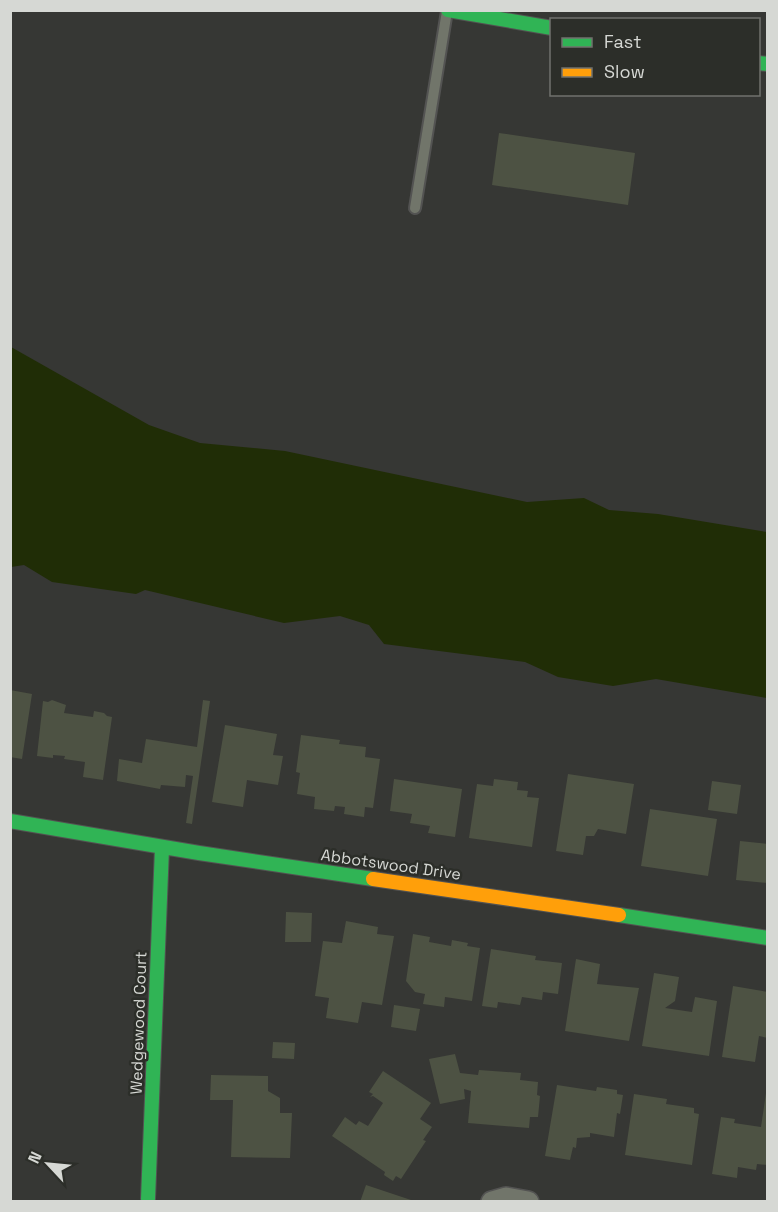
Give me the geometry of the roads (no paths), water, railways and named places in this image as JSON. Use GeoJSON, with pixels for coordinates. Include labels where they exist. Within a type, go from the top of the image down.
{"type":"FeatureCollection","features":[{"type":"Feature","properties":{"kind":"street"},"geometry":{"type":"LineString","coordinates":[[447,10],[550,28]]}},
{"type":"Feature","properties":{"kind":"street","name":"Abbotswood Drive"},"geometry":{"type":"LineString","coordinates":[[10,821],[162,848],[626,914],[768,938]]}},
{"type":"Feature","properties":{"kind":"street","name":"Wedgewood Court"},"geometry":{"type":"LineString","coordinates":[[148,1199],[162,848]]}},
{"type":"Feature","properties":{"kind":"street"},"geometry":{"type":"LineString","coordinates":[[492,1202],[506,1198],[528,1202]]}},
{"type":"Feature","properties":{"kind":"lane"},"geometry":{"type":"LineString","coordinates":[[415,208],[447,10]]}}]}
